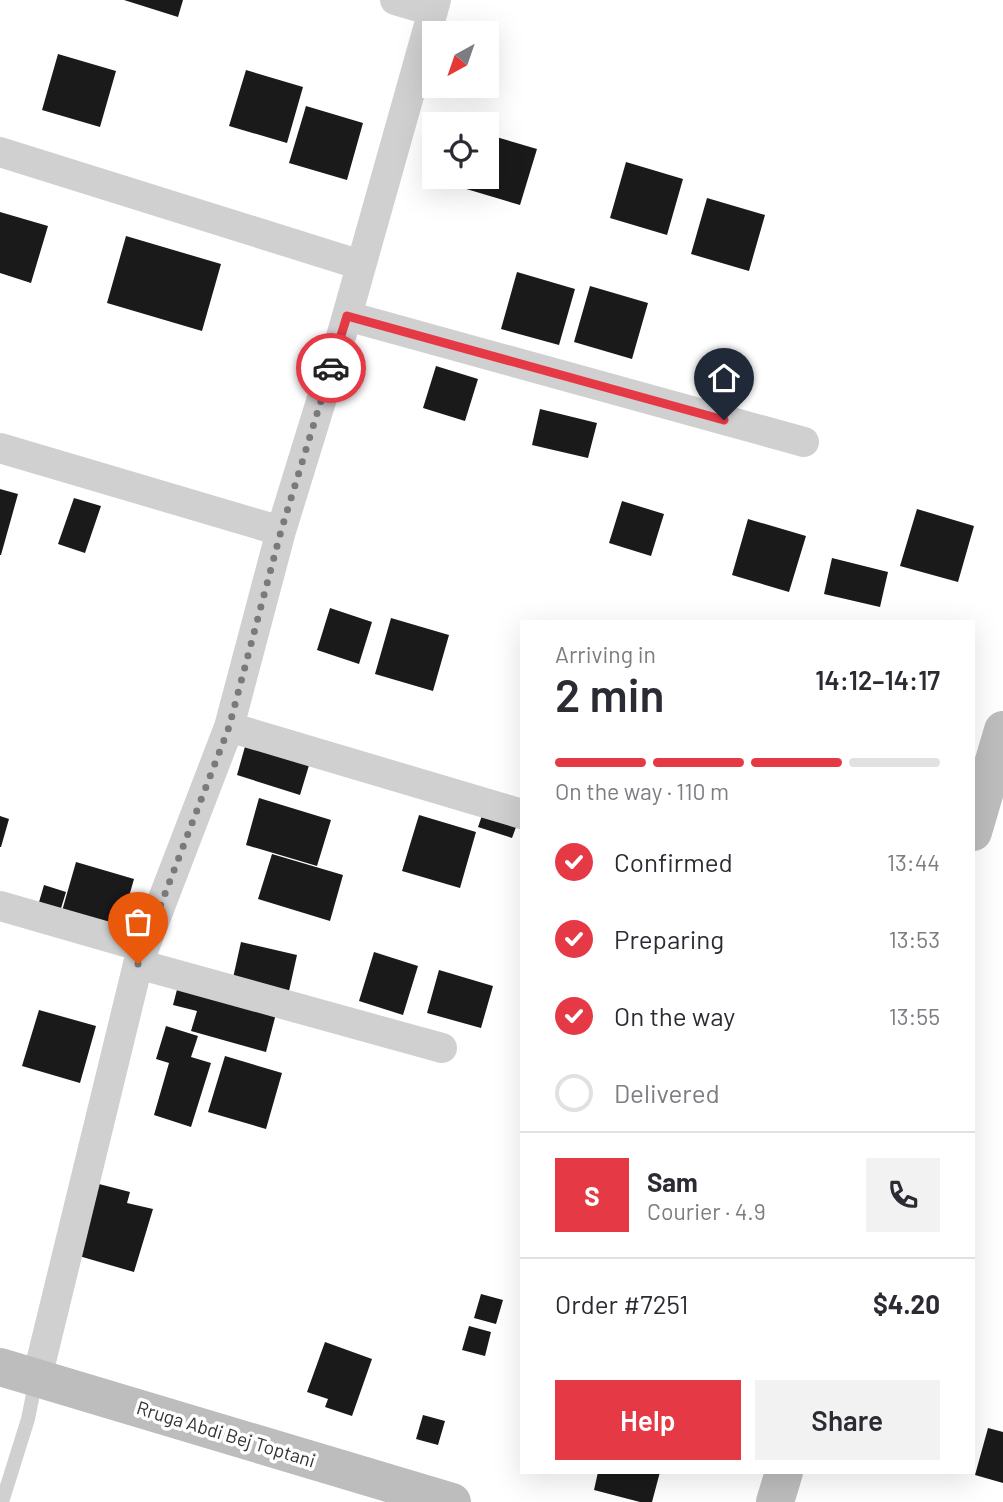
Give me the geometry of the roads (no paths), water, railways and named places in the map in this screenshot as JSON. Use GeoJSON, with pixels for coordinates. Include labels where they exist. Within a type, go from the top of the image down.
{"type":"FeatureCollection","features":[{"type":"Feature","properties":{"kind":"main road"},"geometry":{"type":"LineString","coordinates":[[975,826],[1001,744]]}},
{"type":"Feature","properties":{"kind":"main road","name":"Rruga Abdi Bej Toptani"},"geometry":{"type":"LineString","coordinates":[[0,1367],[452,1502]]}},
{"type":"Feature","properties":{"kind":"main road"},"geometry":{"type":"LineString","coordinates":[[775,1502],[783,1474]]}},
{"type":"Feature","properties":{"kind":"street"},"geometry":{"type":"LineString","coordinates":[[37,1378],[141,956],[229,727],[281,531],[347,316],[434,6],[396,0]]}},
{"type":"Feature","properties":{"kind":"street"},"geometry":{"type":"LineString","coordinates":[[0,152],[361,265]]}},
{"type":"Feature","properties":{"kind":"street"},"geometry":{"type":"LineString","coordinates":[[347,316],[804,442]]}},
{"type":"Feature","properties":{"kind":"street"},"geometry":{"type":"LineString","coordinates":[[0,448],[281,531]]}},
{"type":"Feature","properties":{"kind":"street"},"geometry":{"type":"LineString","coordinates":[[229,727],[520,813]]}},
{"type":"Feature","properties":{"kind":"street"},"geometry":{"type":"LineString","coordinates":[[0,906],[141,956],[442,1048]]}},
{"type":"Feature","properties":{"kind":"lane"},"geometry":{"type":"LineString","coordinates":[[2,1502],[28,1419],[37,1378]]}}]}
